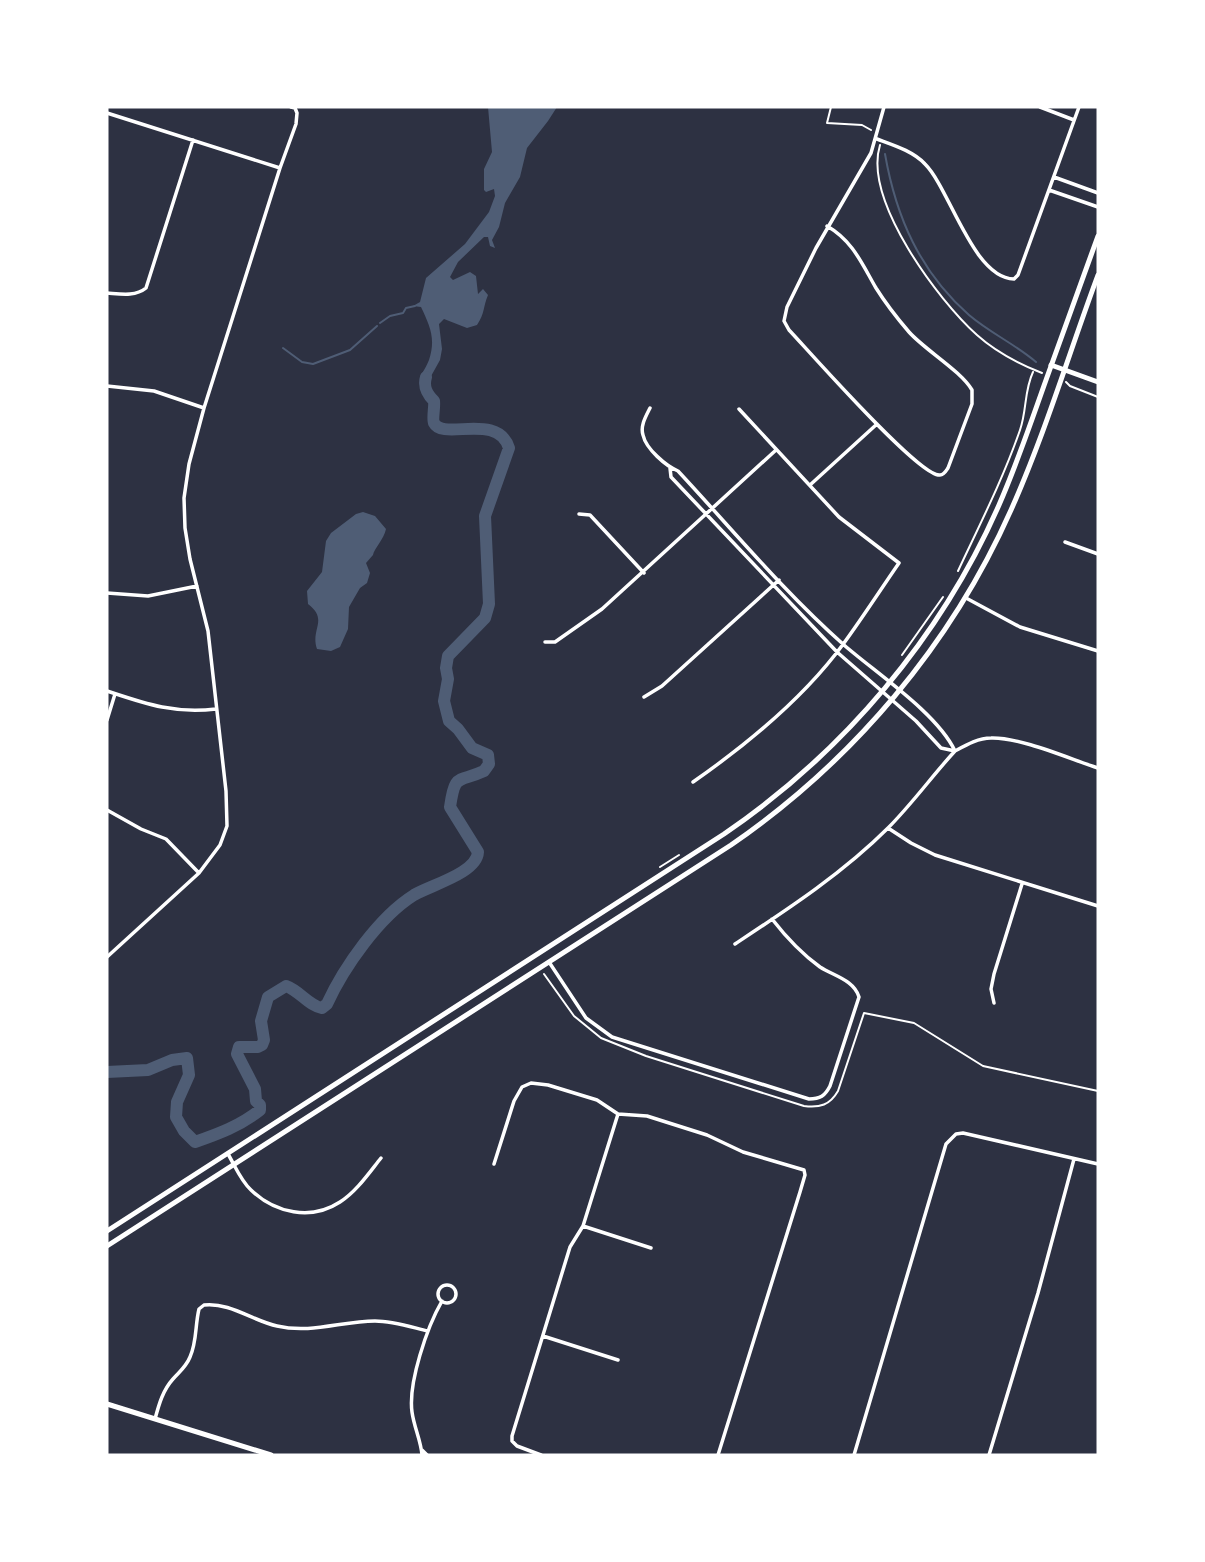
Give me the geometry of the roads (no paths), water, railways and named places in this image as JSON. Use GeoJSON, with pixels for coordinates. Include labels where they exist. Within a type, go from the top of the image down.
{"type":"FeatureCollection","features":[{"type":"Feature","properties":{"kind":"main road"},"geometry":{"type":"LineString","coordinates":[[107,1231],[751,815],[814,763],[889,683],[939,617],[975,554],[1012,474],[1098,236]]}},
{"type":"Feature","properties":{"kind":"main road"},"geometry":{"type":"LineString","coordinates":[[107,1244],[731,845],[779,811],[823,772],[892,700],[933,649],[966,598],[1012,509],[1098,275]]}},
{"type":"Feature","properties":{"kind":"main road"},"geometry":{"type":"LineString","coordinates":[[1051,365],[1098,383]]}},
{"type":"Feature","properties":{"kind":"main road"},"geometry":{"type":"LineString","coordinates":[[146,1206],[153,1217]]}},
{"type":"Feature","properties":{"kind":"main road"},"geometry":{"type":"LineString","coordinates":[[107,1404],[271,1455]]}},
{"type":"Feature","properties":{"kind":"street"},"geometry":{"type":"LineString","coordinates":[[107,957],[199,873],[220,845],[228,816],[208,631],[187,543],[184,498],[189,464],[204,408],[279,168],[296,124],[297,113],[293,107]]}},
{"type":"Feature","properties":{"kind":"street"},"geometry":{"type":"LineString","coordinates":[[827,226],[840,234],[853,248],[883,299],[909,333],[970,385],[972,404],[948,468],[940,475],[929,471],[909,456],[789,330],[784,321],[787,307],[827,226],[856,181],[879,137],[884,107]]}},
{"type":"Feature","properties":{"kind":"street"},"geometry":{"type":"LineString","coordinates":[[1040,107],[1074,120]]}},
{"type":"Feature","properties":{"kind":"street"},"geometry":{"type":"LineString","coordinates":[[879,137],[924,162],[973,245],[995,271],[1014,279],[1018,275],[1079,107]]}},
{"type":"Feature","properties":{"kind":"street"},"geometry":{"type":"LineString","coordinates":[[107,113],[279,168]]}},
{"type":"Feature","properties":{"kind":"street"},"geometry":{"type":"LineString","coordinates":[[107,293],[132,294],[146,288],[193,140]]}},
{"type":"Feature","properties":{"kind":"street"},"geometry":{"type":"LineString","coordinates":[[1054,177],[1098,193]]}},
{"type":"Feature","properties":{"kind":"street"},"geometry":{"type":"LineString","coordinates":[[1049,190],[1098,207]]}},
{"type":"Feature","properties":{"kind":"street"},"geometry":{"type":"LineString","coordinates":[[107,386],[154,391],[204,408]]}},
{"type":"Feature","properties":{"kind":"street"},"geometry":{"type":"LineString","coordinates":[[650,408],[644,421],[643,436],[648,445],[670,468],[678,471],[779,580],[843,644],[923,713],[950,740],[955,751]]}},
{"type":"Feature","properties":{"kind":"street"},"geometry":{"type":"LineString","coordinates":[[694,782],[773,719],[813,680],[843,644],[899,563],[839,517],[739,409]]}},
{"type":"Feature","properties":{"kind":"street"},"geometry":{"type":"LineString","coordinates":[[810,485],[877,424]]}},
{"type":"Feature","properties":{"kind":"street"},"geometry":{"type":"LineString","coordinates":[[545,642],[555,642],[602,610],[776,450]]}},
{"type":"Feature","properties":{"kind":"street"},"geometry":{"type":"LineString","coordinates":[[670,468],[671,477],[837,652],[916,721],[941,748],[955,751]]}},
{"type":"Feature","properties":{"kind":"street"},"geometry":{"type":"LineString","coordinates":[[579,514],[590,515],[644,573]]}},
{"type":"Feature","properties":{"kind":"street"},"geometry":{"type":"LineString","coordinates":[[1065,542],[1098,554]]}},
{"type":"Feature","properties":{"kind":"street"},"geometry":{"type":"LineString","coordinates":[[644,697],[662,686],[779,580]]}},
{"type":"Feature","properties":{"kind":"street"},"geometry":{"type":"LineString","coordinates":[[107,593],[148,596],[197,586]]}},
{"type":"Feature","properties":{"kind":"street"},"geometry":{"type":"LineString","coordinates":[[966,598],[1020,627],[1098,651]]}},
{"type":"Feature","properties":{"kind":"street"},"geometry":{"type":"LineString","coordinates":[[860,672],[867,663]]}},
{"type":"Feature","properties":{"kind":"street"},"geometry":{"type":"LineString","coordinates":[[107,691],[176,711],[216,709]]}},
{"type":"Feature","properties":{"kind":"street"},"geometry":{"type":"LineString","coordinates":[[107,720],[115,694]]}},
{"type":"Feature","properties":{"kind":"street"},"geometry":{"type":"LineString","coordinates":[[916,721],[923,713]]}},
{"type":"Feature","properties":{"kind":"street"},"geometry":{"type":"LineString","coordinates":[[735,944],[820,885],[888,828],[955,751],[969,743],[989,738],[1007,739],[1098,768]]}},
{"type":"Feature","properties":{"kind":"street"},"geometry":{"type":"LineString","coordinates":[[107,810],[166,839],[199,873]]}},
{"type":"Feature","properties":{"kind":"street"},"geometry":{"type":"LineString","coordinates":[[888,828],[935,855],[1098,906]]}},
{"type":"Feature","properties":{"kind":"street"},"geometry":{"type":"LineString","coordinates":[[994,1003],[991,989],[994,974],[1022,884]]}},
{"type":"Feature","properties":{"kind":"street"},"geometry":{"type":"LineString","coordinates":[[549,961],[586,1018],[612,1037],[795,1095],[817,1099],[823,1097],[830,1086],[857,1004],[858,993],[850,984],[820,967],[799,949],[772,919]]}},
{"type":"Feature","properties":{"kind":"street"},"geometry":{"type":"LineString","coordinates":[[494,1164],[514,1101],[522,1087],[531,1083],[597,1100],[618,1114],[647,1116],[707,1135],[743,1152],[797,1167],[805,1173],[718,1455]]}},
{"type":"Feature","properties":{"kind":"street"},"geometry":{"type":"LineString","coordinates":[[541,1455],[517,1446],[512,1441],[512,1436],[570,1247],[583,1226],[618,1114]]}},
{"type":"Feature","properties":{"kind":"street"},"geometry":{"type":"LineString","coordinates":[[854,1455],[946,1144],[951,1137],[963,1133],[1098,1164]]}},
{"type":"Feature","properties":{"kind":"street"},"geometry":{"type":"LineString","coordinates":[[228,1154],[250,1189],[271,1205],[302,1214],[327,1209],[342,1201],[381,1158]]}},
{"type":"Feature","properties":{"kind":"street"},"geometry":{"type":"LineString","coordinates":[[989,1455],[1038,1293],[1074,1159]]}},
{"type":"Feature","properties":{"kind":"street"},"geometry":{"type":"LineString","coordinates":[[583,1226],[651,1248]]}},
{"type":"Feature","properties":{"kind":"street"},"geometry":{"type":"LineString","coordinates":[[445,1285],[452,1287],[456,1292],[454,1299],[448,1303],[442,1301],[438,1296],[439,1289],[445,1285]]}},
{"type":"Feature","properties":{"kind":"street"},"geometry":{"type":"LineString","coordinates":[[424,1454],[412,1413],[412,1390],[433,1316],[442,1301]]}},
{"type":"Feature","properties":{"kind":"street"},"geometry":{"type":"LineString","coordinates":[[155,1419],[164,1392],[190,1358],[196,1343],[199,1309],[204,1305],[228,1308],[266,1323],[294,1328],[309,1329],[378,1321],[428,1331]]}},
{"type":"Feature","properties":{"kind":"street"},"geometry":{"type":"LineString","coordinates":[[543,1336],[618,1360]]}},
{"type":"Feature","properties":{"kind":"water"},"geometry":{"type":"Polygon","coordinates":[[[488,107],[557,107],[527,148],[520,177],[505,203],[499,227],[492,240],[495,248],[490,246],[488,237],[484,237],[458,262],[450,277],[453,280],[470,272],[476,276],[478,294],[483,289],[488,295],[477,325],[467,328],[444,319],[439,324],[442,349],[440,360],[426,392],[421,391],[420,378],[429,360],[432,339],[421,307],[413,306],[420,302],[426,278],[465,244],[489,212],[495,196],[494,189],[486,192],[484,190],[484,169],[492,152],[488,107]]]}},
{"type":"Feature","properties":{"kind":"water"},"geometry":{"type":"Polygon","coordinates":[[[363,512],[375,516],[386,529],[385,533],[366,563],[370,573],[367,583],[360,588],[349,607],[348,629],[340,647],[331,651],[317,649],[315,642],[318,620],[308,604],[307,591],[322,572],[326,541],[331,533],[356,514],[363,512]]]}},
{"type":"Feature","properties":{"kind":"waterway"},"geometry":{"type":"LineString","coordinates":[[885,154],[903,221],[937,281],[969,315],[1036,362]]}},
{"type":"Feature","properties":{"kind":"waterway"},"geometry":{"type":"LineString","coordinates":[[380,323],[390,316],[403,313],[406,308],[415,306]]}},
{"type":"Feature","properties":{"kind":"waterway"},"geometry":{"type":"LineString","coordinates":[[283,348],[302,362],[313,364],[350,350],[377,326]]}},
{"type":"Feature","properties":{"kind":"waterway"},"geometry":{"type":"LineString","coordinates":[[107,1072],[148,1070],[172,1060],[187,1058],[189,1075],[177,1102],[176,1117],[184,1131],[195,1142],[245,1121],[260,1110],[260,1105],[237,1054],[239,1047],[262,1045],[264,1040],[261,1021],[268,997],[286,986],[322,1008],[353,959],[388,916],[414,895],[452,878],[476,859],[478,852],[450,807],[456,783],[484,771],[489,764],[488,755],[472,748],[449,721],[444,701],[448,679],[446,668],[448,656],[485,618],[489,604],[485,516],[509,448],[503,437],[494,431],[439,428],[433,421],[434,401],[426,390],[426,377]]}}]}
